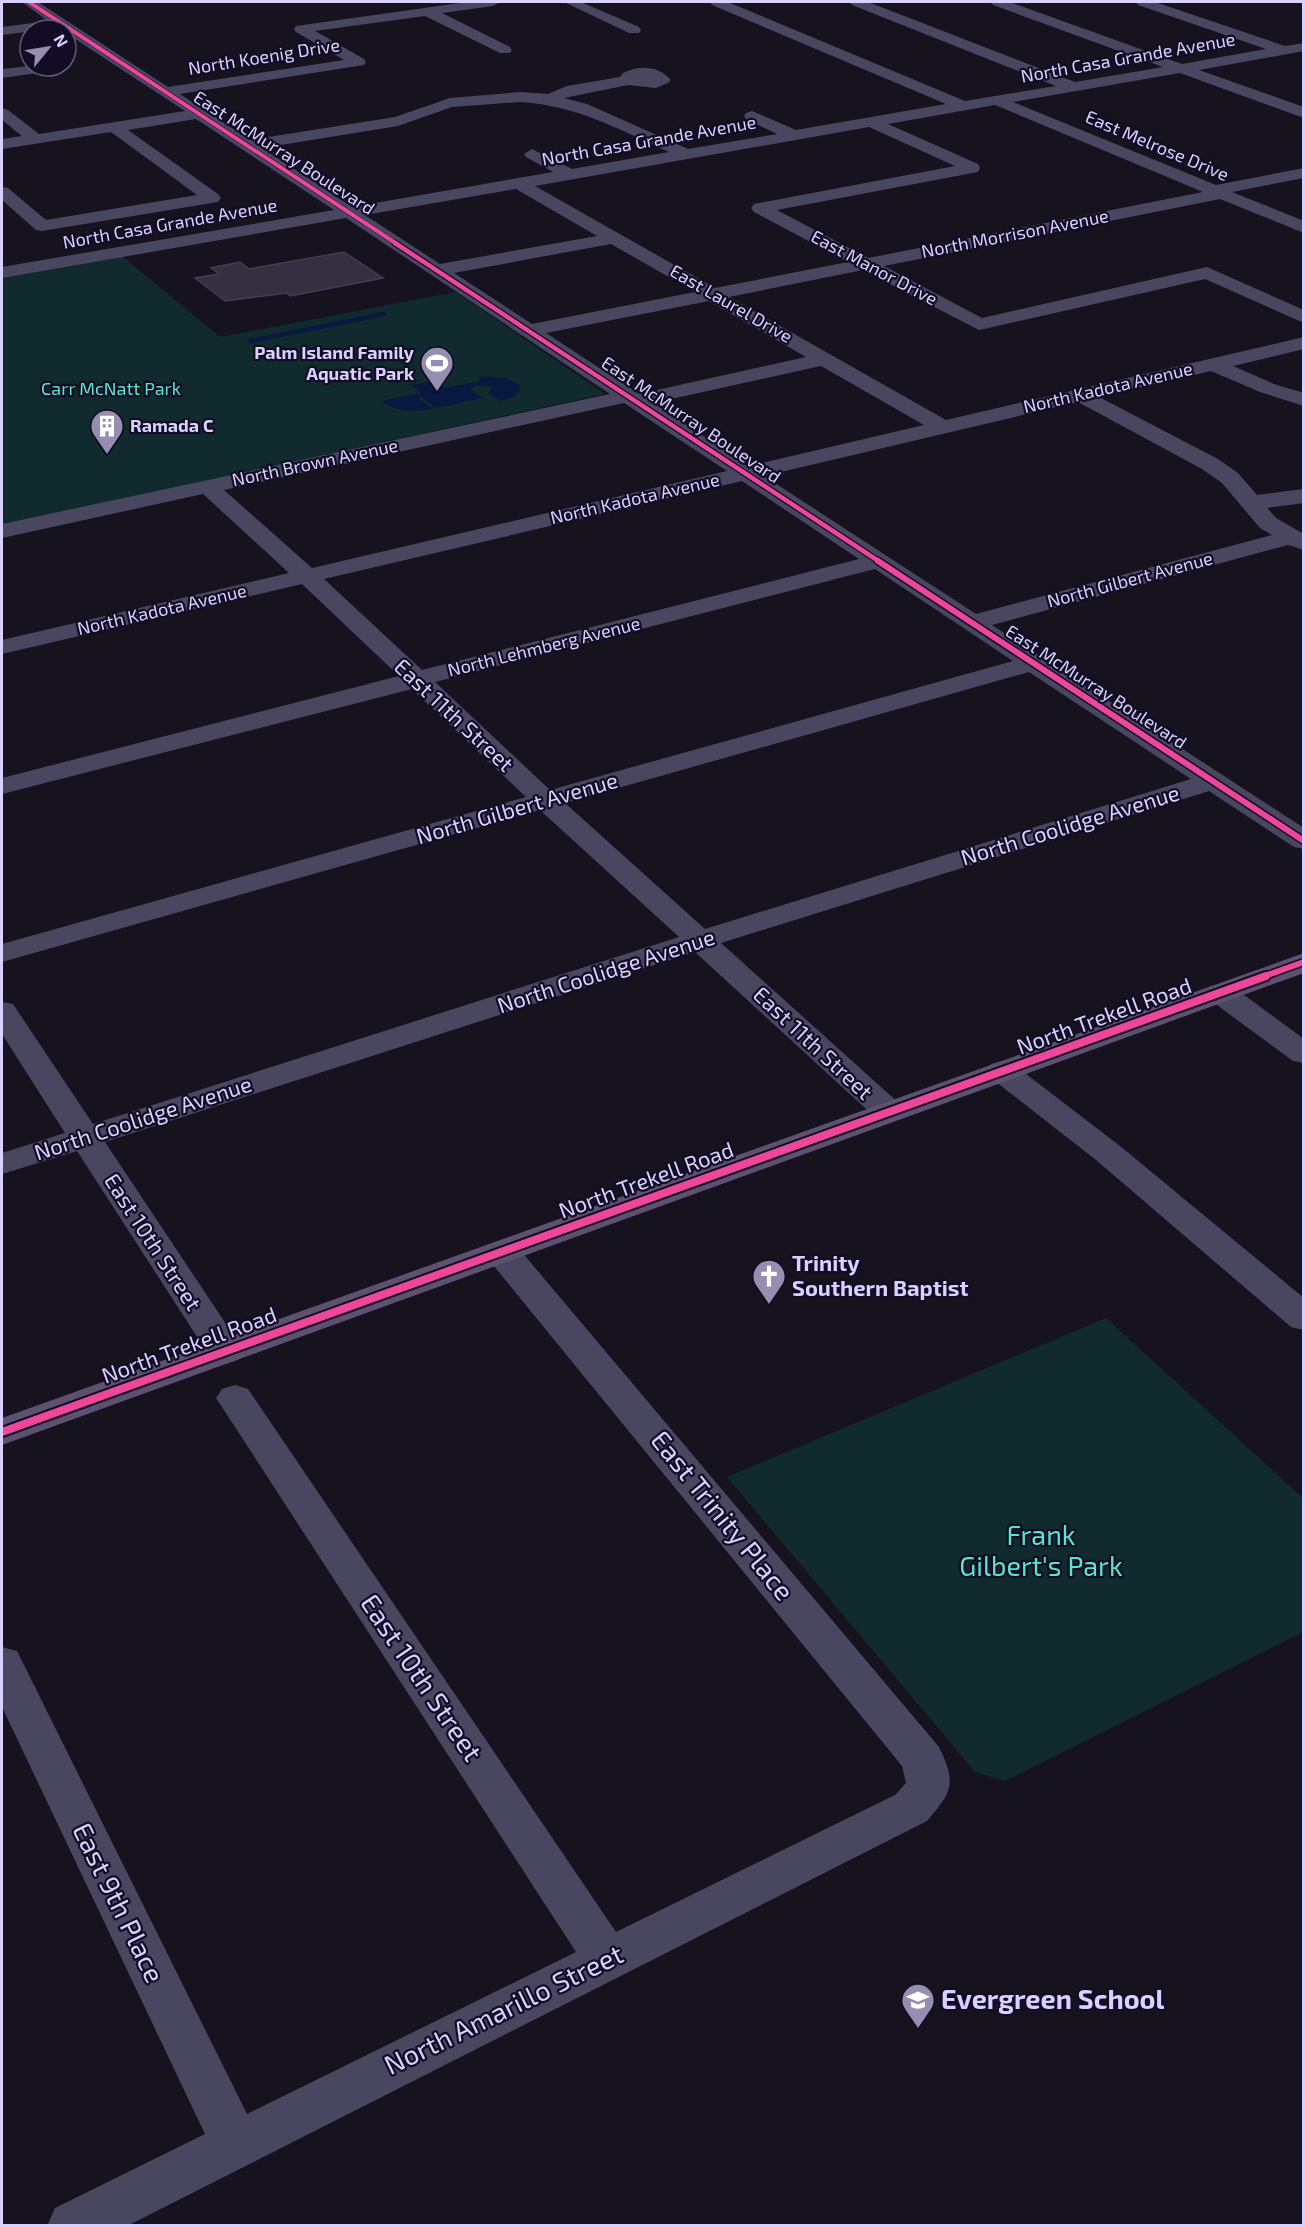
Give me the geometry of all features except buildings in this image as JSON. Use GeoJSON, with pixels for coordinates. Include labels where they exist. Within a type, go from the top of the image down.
{"type":"FeatureCollection","features":[{"type":"Feature","properties":{"kind":"main road","name":"North Trekell Road"},"geometry":{"type":"LineString","coordinates":[[2,1432],[1304,962]]}},
{"type":"Feature","properties":{"kind":"street","name":"East McMurray Boulevard"},"geometry":{"type":"LineString","coordinates":[[29,2],[53,18]]}},
{"type":"Feature","properties":{"kind":"street","name":"North Koenig Drive"},"geometry":{"type":"LineString","coordinates":[[165,92],[359,62],[301,29],[493,2]]}},
{"type":"Feature","properties":{"kind":"street"},"geometry":{"type":"LineString","coordinates":[[571,2],[634,30]]}},
{"type":"Feature","properties":{"kind":"street"},"geometry":{"type":"LineString","coordinates":[[717,2],[963,106]]}},
{"type":"Feature","properties":{"kind":"street"},"geometry":{"type":"LineString","coordinates":[[857,2],[1072,87]]}},
{"type":"Feature","properties":{"kind":"street"},"geometry":{"type":"LineString","coordinates":[[998,2],[1304,113]]}},
{"type":"Feature","properties":{"kind":"street"},"geometry":{"type":"LineString","coordinates":[[1143,2],[1284,50]]}},
{"type":"Feature","properties":{"kind":"street"},"geometry":{"type":"LineString","coordinates":[[428,11],[505,50]]}},
{"type":"Feature","properties":{"kind":"street"},"geometry":{"type":"LineString","coordinates":[[1198,20],[1227,16]]}},
{"type":"Feature","properties":{"kind":"street"},"geometry":{"type":"LineString","coordinates":[[2,31],[18,29]]}},
{"type":"Feature","properties":{"kind":"street","name":"East McMurray Boulevard"},"geometry":{"type":"LineString","coordinates":[[78,34],[1304,842]]}},
{"type":"Feature","properties":{"kind":"street","name":"North Casa Grande Avenue"},"geometry":{"type":"LineString","coordinates":[[2,273],[1304,47]]}},
{"type":"Feature","properties":{"kind":"street"},"geometry":{"type":"LineString","coordinates":[[78,63],[114,58]]}},
{"type":"Feature","properties":{"kind":"street"},"geometry":{"type":"LineString","coordinates":[[831,62],[853,59]]}},
{"type":"Feature","properties":{"kind":"street"},"geometry":{"type":"LineString","coordinates":[[2,74],[18,72]]}},
{"type":"Feature","properties":{"kind":"street"},"geometry":{"type":"LineString","coordinates":[[550,99],[567,91],[628,80]]}},
{"type":"Feature","properties":{"kind":"street"},"geometry":{"type":"LineString","coordinates":[[245,146],[398,121],[450,104],[488,98],[550,99],[581,107],[686,154]]}},
{"type":"Feature","properties":{"kind":"street","name":"East Melrose Drive"},"geometry":{"type":"LineString","coordinates":[[995,100],[1304,228]]}},
{"type":"Feature","properties":{"kind":"street"},"geometry":{"type":"LineString","coordinates":[[2,113],[36,139]]}},
{"type":"Feature","properties":{"kind":"street"},"geometry":{"type":"LineString","coordinates":[[2,144],[199,114]]}},
{"type":"Feature","properties":{"kind":"street"},"geometry":{"type":"LineString","coordinates":[[752,117],[793,135]]}},
{"type":"Feature","properties":{"kind":"street","name":"East Manor Drive"},"geometry":{"type":"LineString","coordinates":[[870,122],[972,168],[760,208],[979,324],[1207,273],[1304,317]]}},
{"type":"Feature","properties":{"kind":"street"},"geometry":{"type":"LineString","coordinates":[[2,192],[42,226],[212,198],[114,127]]}},
{"type":"Feature","properties":{"kind":"street"},"geometry":{"type":"LineString","coordinates":[[532,154],[569,174]]}},
{"type":"Feature","properties":{"kind":"street","name":"North Morrison Avenue"},"geometry":{"type":"LineString","coordinates":[[528,331],[1304,173]]}},
{"type":"Feature","properties":{"kind":"street","name":"East Laurel Drive"},"geometry":{"type":"LineString","coordinates":[[518,183],[942,427]]}},
{"type":"Feature","properties":{"kind":"street"},"geometry":{"type":"LineString","coordinates":[[435,271],[615,238]]}},
{"type":"Feature","properties":{"kind":"street","name":"North Kadota Avenue"},"geometry":{"type":"LineString","coordinates":[[2,647],[1304,343]]}},
{"type":"Feature","properties":{"kind":"street","name":"North Brown Avenue"},"geometry":{"type":"LineString","coordinates":[[2,531],[207,486],[825,359]]}},
{"type":"Feature","properties":{"kind":"street"},"geometry":{"type":"LineString","coordinates":[[1214,364],[1267,388],[1304,400]]}},
{"type":"Feature","properties":{"kind":"street"},"geometry":{"type":"LineString","coordinates":[[1080,395],[1210,464],[1230,478],[1268,524],[1297,541]]}},
{"type":"Feature","properties":{"kind":"street","name":"East 11th Street"},"geometry":{"type":"LineString","coordinates":[[207,486],[307,576],[545,800],[888,1112]]}},
{"type":"Feature","properties":{"kind":"street"},"geometry":{"type":"LineString","coordinates":[[1250,503],[1304,496]]}},
{"type":"Feature","properties":{"kind":"street","name":"North Gilbert Avenue"},"geometry":{"type":"LineString","coordinates":[[970,623],[1297,541]]}},
{"type":"Feature","properties":{"kind":"street","name":"North Lehmberg Avenue"},"geometry":{"type":"LineString","coordinates":[[2,786],[878,561]]}},
{"type":"Feature","properties":{"kind":"street","name":"North Gilbert Avenue"},"geometry":{"type":"LineString","coordinates":[[2,953],[1032,663]]}},
{"type":"Feature","properties":{"kind":"street","name":"North Coolidge Avenue"},"geometry":{"type":"LineString","coordinates":[[2,1164],[701,940],[1213,781]]}},
{"type":"Feature","properties":{"kind":"street"},"geometry":{"type":"LineString","coordinates":[[1221,993],[1304,1054]]}},
{"type":"Feature","properties":{"kind":"street","name":"East 10th Street"},"geometry":{"type":"LineString","coordinates":[[2,1011],[225,1351]]}},
{"type":"Feature","properties":{"kind":"street"},"geometry":{"type":"LineString","coordinates":[[1002,1071],[1108,1153],[1304,1318]]}},
{"type":"Feature","properties":{"kind":"street","name":"East Trinity Place"},"geometry":{"type":"LineString","coordinates":[[502,1251],[923,1760],[929,1788]]}},
{"type":"Feature","properties":{"kind":"street","name":"East 10th Street"},"geometry":{"type":"LineString","coordinates":[[235,1398],[607,1959]]}},
{"type":"Feature","properties":{"kind":"street","name":"East 9th Place"},"geometry":{"type":"LineString","coordinates":[[2,1663],[235,2143]]}},
{"type":"Feature","properties":{"kind":"street","name":"North Amarillo Street"},"geometry":{"type":"LineString","coordinates":[[73,2226],[235,2143],[911,1808],[929,1788]]}},
{"type":"Feature","properties":{"kind":"green space","name":"Carr McNatt Park"},"geometry":{"type":"Polygon","coordinates":[[[122,256],[220,337],[456,292],[605,394],[2,525],[2,277],[122,256]]]}},
{"type":"Feature","properties":{"kind":"green space","name":"Frank Gilbert's Park"},"geometry":{"type":"Polygon","coordinates":[[[1106,1318],[1303,1498],[1303,1632],[1005,1781],[975,1772],[727,1477],[1106,1318]]]}},
{"type":"Feature","properties":{"kind":"water"},"geometry":{"type":"Polygon","coordinates":[[[479,376],[504,378],[517,383],[520,387],[515,395],[500,401],[488,393],[494,388],[479,385],[469,388],[483,398],[436,408],[422,397],[418,398],[432,409],[425,410],[399,409],[381,401],[422,393],[411,385],[436,381],[446,388],[480,381],[479,376]]]}},
{"type":"Feature","properties":{"kind":"waterway"},"geometry":{"type":"LineString","coordinates":[[250,341],[384,314]]}},
{"type":"Feature","properties":{"kind":"cycle path"},"geometry":{"type":"LineString","coordinates":[[29,2],[1304,841]]}},
{"type":"Feature","properties":{"kind":"cycle path"},"geometry":{"type":"LineString","coordinates":[[2,1432],[1304,962]]}},
{"type":"Feature","properties":{"kind":"place","name":"Palm Island Family Aquatic Park"},"geometry":{"type":"Point","coordinates":[437,392]}},
{"type":"Feature","properties":{"kind":"place","name":"Ramada C"},"geometry":{"type":"Point","coordinates":[107,455]}},
{"type":"Feature","properties":{"kind":"place","name":"Trinity Southern Baptist"},"geometry":{"type":"Point","coordinates":[769,1305]}},
{"type":"Feature","properties":{"kind":"place","name":"Evergreen School"},"geometry":{"type":"Point","coordinates":[918,2029]}}]}
